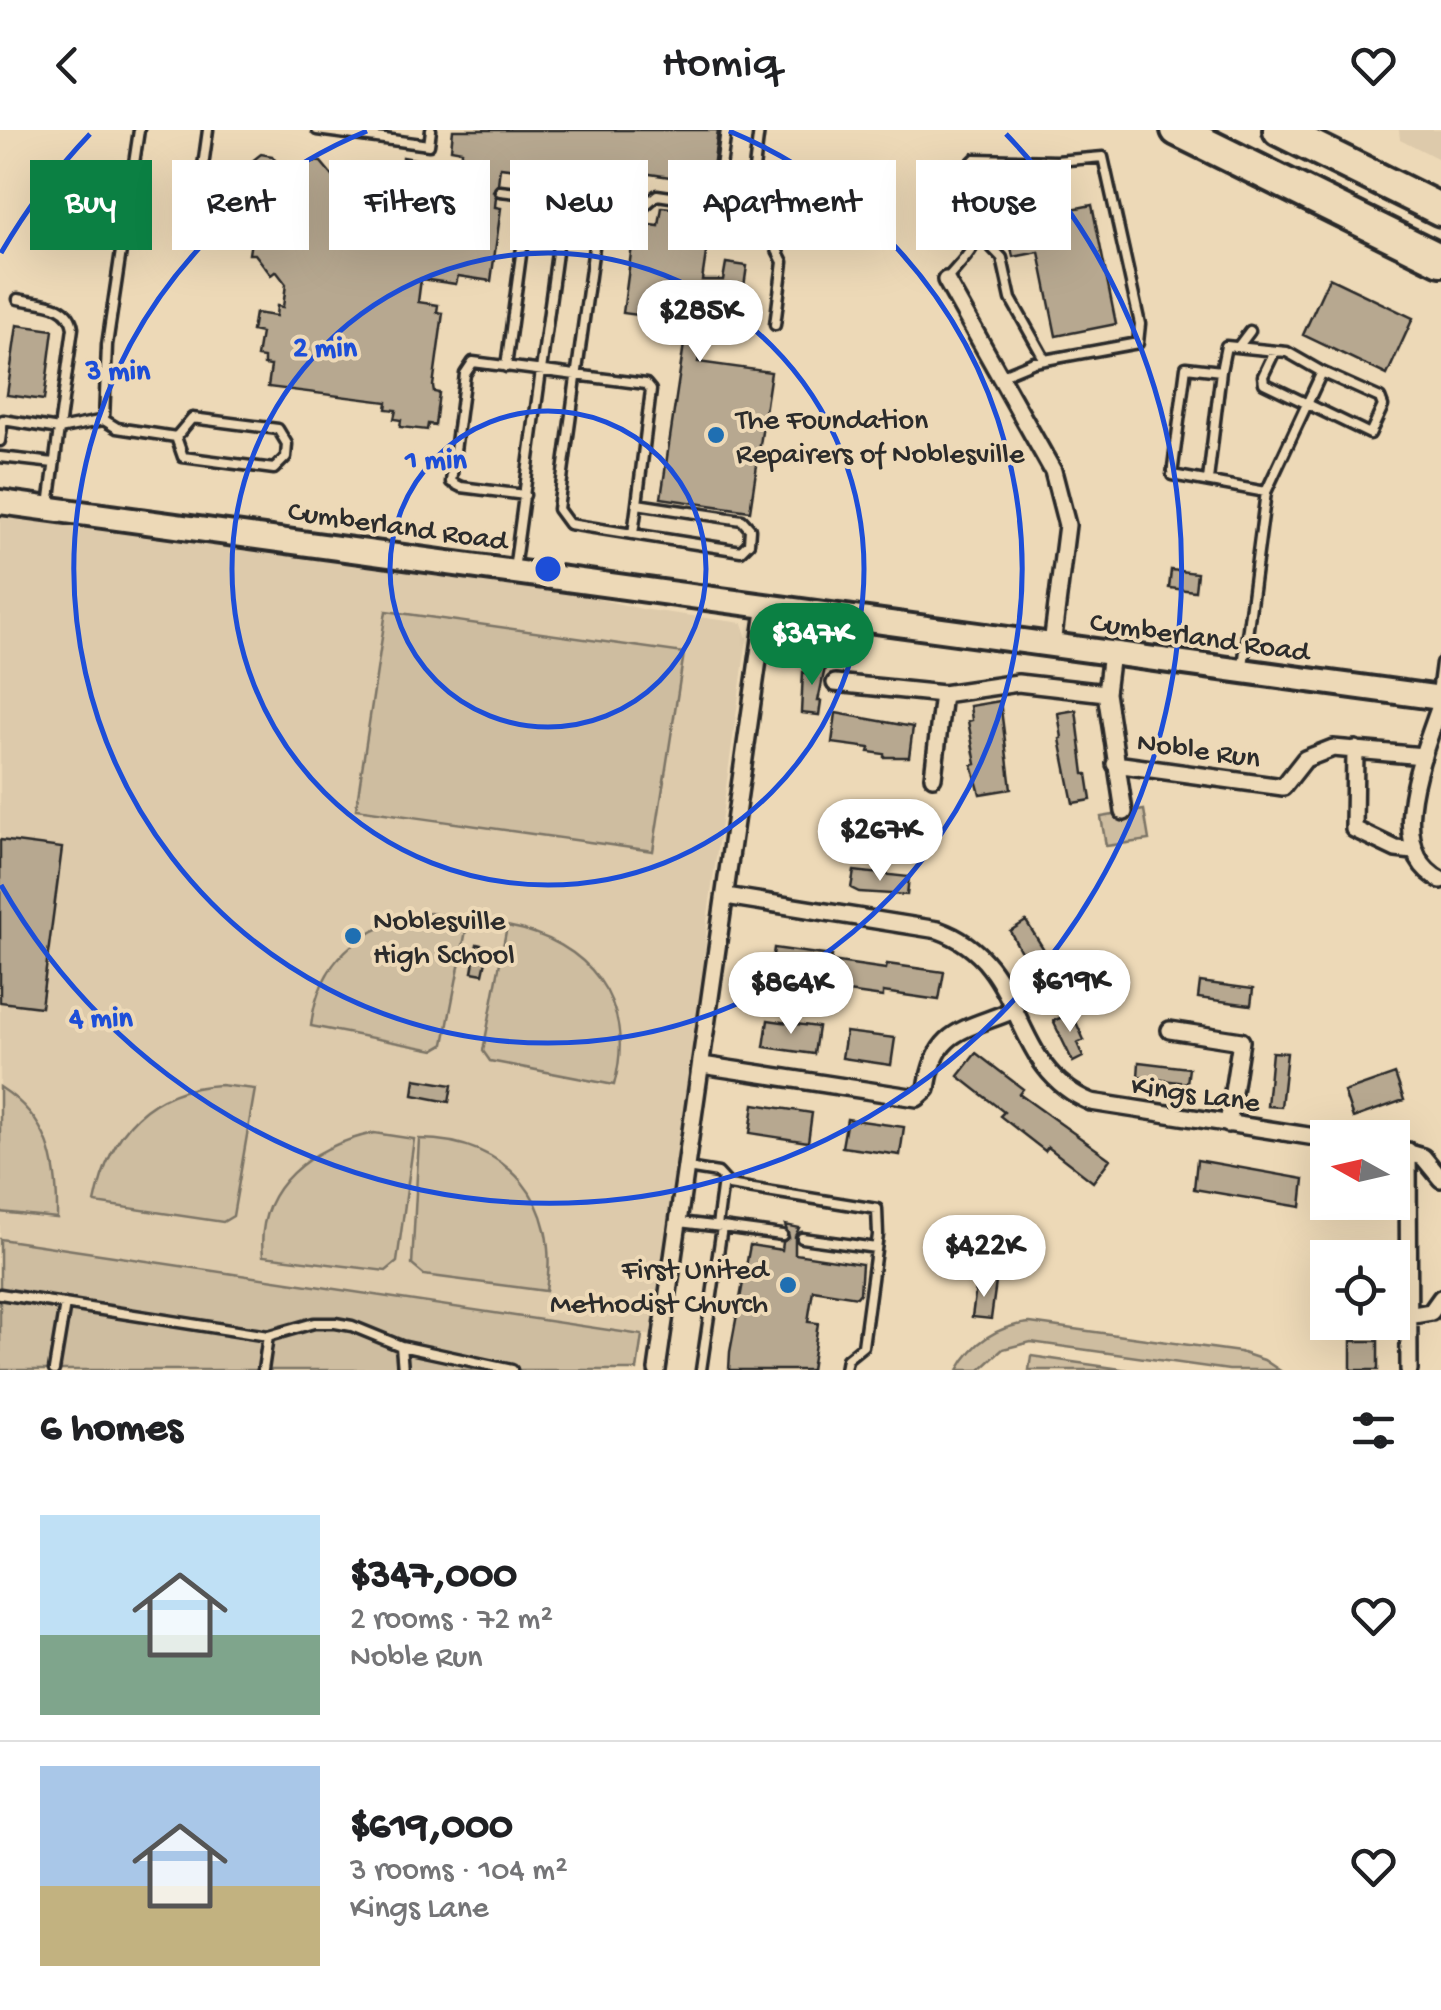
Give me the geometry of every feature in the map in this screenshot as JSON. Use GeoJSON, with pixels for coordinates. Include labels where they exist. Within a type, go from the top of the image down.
{"type":"FeatureCollection","features":[{"type":"Feature","properties":{"kind":"highway"},"geometry":{"type":"LineString","coordinates":[[1177,130],[1441,260]]}},
{"type":"Feature","properties":{"kind":"highway"},"geometry":{"type":"LineString","coordinates":[[1279,130],[1441,210]]}},
{"type":"Feature","properties":{"kind":"street"},"geometry":{"type":"LineString","coordinates":[[946,280],[1054,471],[1067,524],[1052,644]]}},
{"type":"Feature","properties":{"kind":"street","name":"Cumberland Road"},"geometry":{"type":"LineString","coordinates":[[0,502],[766,604],[1440,700]]}},
{"type":"Feature","properties":{"kind":"street"},"geometry":{"type":"LineString","coordinates":[[657,1370],[766,604]]}},
{"type":"Feature","properties":{"kind":"street","name":"Noble Run"},"geometry":{"type":"LineString","coordinates":[[1112,653],[1106,693],[1124,812]]}},
{"type":"Feature","properties":{"kind":"street","name":"Noble Run"},"geometry":{"type":"LineString","coordinates":[[836,683],[944,694],[1018,683],[1106,693]]}},
{"type":"Feature","properties":{"kind":"street"},"geometry":{"type":"LineString","coordinates":[[933,777],[944,694]]}},
{"type":"Feature","properties":{"kind":"street"},"geometry":{"type":"LineString","coordinates":[[1440,700],[1423,756],[1410,821],[1413,850],[1424,868],[1441,880]]}},
{"type":"Feature","properties":{"kind":"street","name":"Noble Run"},"geometry":{"type":"LineString","coordinates":[[1116,764],[1283,787],[1312,754],[1333,748],[1355,749]]}},
{"type":"Feature","properties":{"kind":"street"},"geometry":{"type":"LineString","coordinates":[[1413,850],[1396,849],[1354,829],[1355,749],[1423,756]]}},
{"type":"Feature","properties":{"kind":"street","name":"Kings Lane"},"geometry":{"type":"LineString","coordinates":[[726,896],[952,935],[981,954],[1036,1057],[1076,1096],[1106,1107],[1310,1136]]}},
{"type":"Feature","properties":{"kind":"street"},"geometry":{"type":"LineString","coordinates":[[702,1066],[908,1100],[928,1089],[930,1064],[943,1042],[1014,1010]]}},
{"type":"Feature","properties":{"kind":"street"},"geometry":{"type":"LineString","coordinates":[[1170,1030],[1241,1041],[1228,1124]]}},
{"type":"Feature","properties":{"kind":"street"},"geometry":{"type":"LineString","coordinates":[[1410,1153],[1423,1157],[1441,1179]]}},
{"type":"Feature","properties":{"kind":"street"},"geometry":{"type":"LineString","coordinates":[[1410,1316],[1431,1312],[1441,1298]]}},
{"type":"Feature","properties":{"kind":"street"},"geometry":{"type":"LineString","coordinates":[[1408,1340],[1409,1370]]}},
{"type":"Feature","properties":{"kind":"lane"},"geometry":{"type":"LineString","coordinates":[[104,420],[107,344],[139,130]]}},
{"type":"Feature","properties":{"kind":"lane"},"geometry":{"type":"LineString","coordinates":[[204,160],[208,130]]}},
{"type":"Feature","properties":{"kind":"lane"},"geometry":{"type":"LineString","coordinates":[[316,130],[429,146],[431,130]]}},
{"type":"Feature","properties":{"kind":"lane"},"geometry":{"type":"LineString","coordinates":[[722,160],[726,130]]}},
{"type":"Feature","properties":{"kind":"lane"},"geometry":{"type":"LineString","coordinates":[[756,160],[760,130]]}},
{"type":"Feature","properties":{"kind":"lane"},"geometry":{"type":"LineString","coordinates":[[1000,376],[1045,360],[1138,343],[1140,324],[1104,157],[1068,160]]}},
{"type":"Feature","properties":{"kind":"lane"},"geometry":{"type":"LineString","coordinates":[[974,160],[1016,160]]}},
{"type":"Feature","properties":{"kind":"lane"},"geometry":{"type":"LineString","coordinates":[[500,191],[510,192]]}},
{"type":"Feature","properties":{"kind":"lane"},"geometry":{"type":"LineString","coordinates":[[506,366],[522,250]]}},
{"type":"Feature","properties":{"kind":"lane"},"geometry":{"type":"LineString","coordinates":[[514,570],[558,250]]}},
{"type":"Feature","properties":{"kind":"lane"},"geometry":{"type":"LineString","coordinates":[[593,250],[558,510],[569,524],[740,550],[748,543],[750,529],[742,520],[637,504]]}},
{"type":"Feature","properties":{"kind":"lane"},"geometry":{"type":"LineString","coordinates":[[775,325],[783,262],[777,250]]}},
{"type":"Feature","properties":{"kind":"lane"},"geometry":{"type":"LineString","coordinates":[[946,280],[971,250]]}},
{"type":"Feature","properties":{"kind":"lane"},"geometry":{"type":"LineString","coordinates":[[995,250],[1002,258],[1010,298],[1045,360]]}},
{"type":"Feature","properties":{"kind":"lane"},"geometry":{"type":"LineString","coordinates":[[18,299],[65,309],[73,328],[49,508]]}},
{"type":"Feature","properties":{"kind":"lane"},"geometry":{"type":"LineString","coordinates":[[1238,347],[1250,331]]}},
{"type":"Feature","properties":{"kind":"lane"},"geometry":{"type":"LineString","coordinates":[[1285,342],[1287,352]]}},
{"type":"Feature","properties":{"kind":"lane"},"geometry":{"type":"LineString","coordinates":[[1208,480],[1226,346],[1287,352],[1380,398],[1384,406],[1381,413],[1370,434],[1264,383],[1263,376],[1275,351]]}},
{"type":"Feature","properties":{"kind":"lane"},"geometry":{"type":"LineString","coordinates":[[524,495],[451,482],[464,374],[472,362],[646,384],[652,390],[634,534]]}},
{"type":"Feature","properties":{"kind":"lane"},"geometry":{"type":"LineString","coordinates":[[1221,371],[1186,367],[1172,475],[1266,492]]}},
{"type":"Feature","properties":{"kind":"lane"},"geometry":{"type":"LineString","coordinates":[[1242,671],[1266,492],[1322,372]]}},
{"type":"Feature","properties":{"kind":"lane"},"geometry":{"type":"LineString","coordinates":[[192,418],[278,429],[287,444],[286,458],[274,468],[182,457],[176,436],[192,418]]}},
{"type":"Feature","properties":{"kind":"lane"},"geometry":{"type":"LineString","coordinates":[[0,441],[3,420],[59,429],[104,420],[116,428],[176,436]]}},
{"type":"Feature","properties":{"kind":"lane"},"geometry":{"type":"LineString","coordinates":[[0,457],[54,463]]}},
{"type":"Feature","properties":{"kind":"lane"},"geometry":{"type":"LineString","coordinates":[[1440,700],[1441,663]]}},
{"type":"Feature","properties":{"kind":"lane"},"geometry":{"type":"LineString","coordinates":[[686,1168],[718,1173],[723,1181],[700,1370]]}},
{"type":"Feature","properties":{"kind":"lane"},"geometry":{"type":"LineString","coordinates":[[723,1181],[876,1208],[880,1216],[863,1346],[847,1358],[846,1370]]}},
{"type":"Feature","properties":{"kind":"lane"},"geometry":{"type":"LineString","coordinates":[[679,1222],[782,1235]]}},
{"type":"Feature","properties":{"kind":"lane"},"geometry":{"type":"LineString","coordinates":[[802,1238],[876,1248]]}},
{"type":"Feature","properties":{"kind":"lane"},"geometry":{"type":"LineString","coordinates":[[0,1294],[268,1336],[314,1323],[352,1326],[401,1346],[512,1370]]}},
{"type":"Feature","properties":{"kind":"lane"},"geometry":{"type":"LineString","coordinates":[[54,1370],[66,1304]]}},
{"type":"Feature","properties":{"kind":"lane"},"geometry":{"type":"LineString","coordinates":[[263,1370],[268,1336]]}},
{"type":"Feature","properties":{"kind":"lane"},"geometry":{"type":"LineString","coordinates":[[401,1346],[403,1370]]}},
{"type":"Feature","properties":{"kind":"shaded area"},"geometry":{"type":"Polygon","coordinates":[[[1399,130],[1441,130],[1441,160],[1400,139],[1399,130]]]}},
{"type":"Feature","properties":{"kind":"shaded area","name":"Noblesville High School"},"geometry":{"type":"Polygon","coordinates":[[[0,518],[252,545],[510,579],[642,609],[742,623],[747,638],[707,922],[700,1025],[654,1336],[0,1239],[0,518]]]}},
{"type":"Feature","properties":{"kind":"shaded area"},"geometry":{"type":"Polygon","coordinates":[[[386,611],[684,653],[653,851],[356,809],[386,611]]]}},
{"type":"Feature","properties":{"kind":"shaded area"},"geometry":{"type":"Polygon","coordinates":[[[1144,810],[1149,840],[1106,846],[1101,817],[1144,810]]]}},
{"type":"Feature","properties":{"kind":"shaded area"},"geometry":{"type":"Polygon","coordinates":[[[430,913],[468,920],[444,1044],[434,1050],[311,1026],[324,980],[349,947],[385,925],[430,913]]]}},
{"type":"Feature","properties":{"kind":"shaded area"},"geometry":{"type":"Polygon","coordinates":[[[507,926],[561,945],[600,980],[612,1002],[618,1027],[614,1085],[490,1061],[483,1051],[507,926]]]}},
{"type":"Feature","properties":{"kind":"shaded area"},"geometry":{"type":"Polygon","coordinates":[[[220,1085],[255,1089],[233,1216],[223,1222],[95,1203],[110,1156],[135,1119],[172,1095],[220,1085]]]}},
{"type":"Feature","properties":{"kind":"shaded area"},"geometry":{"type":"Polygon","coordinates":[[[0,1087],[30,1113],[48,1144],[56,1179],[57,1218],[0,1212],[0,1087]]]}},
{"type":"Feature","properties":{"kind":"shaded area"},"geometry":{"type":"Polygon","coordinates":[[[374,1133],[414,1139],[397,1262],[386,1271],[263,1256],[268,1209],[293,1173],[330,1148],[374,1133]]]}},
{"type":"Feature","properties":{"kind":"shaded area"},"geometry":{"type":"Polygon","coordinates":[[[419,1139],[479,1150],[503,1164],[522,1182],[536,1204],[545,1230],[549,1259],[546,1291],[424,1275],[412,1265],[419,1139]]]}},
{"type":"Feature","properties":{"kind":"shaded area"},"geometry":{"type":"Polygon","coordinates":[[[0,1239],[642,1335],[637,1370],[0,1370],[0,1239]]]}},
{"type":"Feature","properties":{"kind":"shaded area"},"geometry":{"type":"Polygon","coordinates":[[[1030,1323],[1240,1352],[1279,1370],[1229,1370],[1031,1342],[1003,1349],[980,1370],[958,1370],[971,1351],[988,1337],[1030,1323]]]}},
{"type":"Feature","properties":{"kind":"shaded area"},"geometry":{"type":"Polygon","coordinates":[[[1031,1356],[1128,1370],[1029,1370],[1031,1356]]]}},
{"type":"Feature","properties":{"kind":"building"},"geometry":{"type":"Polygon","coordinates":[[[453,130],[718,130],[714,160],[668,160],[668,177],[648,174],[648,160],[510,160],[510,168],[500,167],[493,191],[495,207],[501,208],[491,281],[458,276],[456,284],[421,279],[418,302],[438,305],[437,312],[443,313],[433,386],[434,392],[439,393],[435,425],[428,424],[427,430],[400,427],[401,420],[394,419],[396,410],[386,409],[387,402],[268,387],[271,366],[257,357],[261,333],[252,331],[255,313],[276,316],[277,306],[283,307],[286,284],[276,271],[271,275],[255,254],[249,254],[250,250],[309,250],[309,164],[321,162],[329,172],[329,250],[490,250],[490,160],[461,160],[462,151],[451,149],[453,130]]]}},
{"type":"Feature","properties":{"kind":"building"},"geometry":{"type":"Polygon","coordinates":[[[261,154],[275,160],[254,160],[261,154]]]}},
{"type":"Feature","properties":{"kind":"building"},"geometry":{"type":"Polygon","coordinates":[[[1092,205],[1116,324],[1056,336],[1039,252],[1013,257],[1012,250],[1071,250],[1071,209],[1092,205]]]}},
{"type":"Feature","properties":{"kind":"building"},"geometry":{"type":"Polygon","coordinates":[[[662,207],[668,208],[668,250],[706,250],[702,280],[723,280],[726,263],[747,266],[738,328],[724,327],[723,335],[702,333],[698,362],[771,372],[750,511],[661,498],[684,344],[666,342],[668,319],[623,313],[631,250],[648,250],[648,225],[659,226],[662,207]]]}},
{"type":"Feature","properties":{"kind":"building"},"geometry":{"type":"Polygon","coordinates":[[[1329,278],[1413,318],[1387,375],[1303,335],[1329,278]]]}},
{"type":"Feature","properties":{"kind":"building"},"geometry":{"type":"Polygon","coordinates":[[[17,325],[53,330],[44,400],[7,395],[17,325]]]}},
{"type":"Feature","properties":{"kind":"building"},"geometry":{"type":"Polygon","coordinates":[[[1171,570],[1197,573],[1195,591],[1169,588],[1171,570]]]}},
{"type":"Feature","properties":{"kind":"building"},"geometry":{"type":"Polygon","coordinates":[[[808,660],[826,663],[819,715],[801,713],[803,672],[806,673],[808,660]]]}},
{"type":"Feature","properties":{"kind":"building"},"geometry":{"type":"Polygon","coordinates":[[[1000,701],[1011,789],[980,794],[972,765],[976,764],[968,721],[972,720],[970,706],[1000,701]]]}},
{"type":"Feature","properties":{"kind":"building"},"geometry":{"type":"Polygon","coordinates":[[[1076,710],[1091,800],[1073,803],[1058,713],[1076,710]]]}},
{"type":"Feature","properties":{"kind":"building"},"geometry":{"type":"Polygon","coordinates":[[[836,713],[913,727],[909,757],[884,757],[869,752],[870,748],[832,743],[836,713]]]}},
{"type":"Feature","properties":{"kind":"building"},"geometry":{"type":"Polygon","coordinates":[[[0,840],[62,848],[41,1007],[0,1002],[0,840]]]}},
{"type":"Feature","properties":{"kind":"building"},"geometry":{"type":"Polygon","coordinates":[[[854,871],[909,877],[907,895],[859,892],[851,888],[854,871]]]}},
{"type":"Feature","properties":{"kind":"building"},"geometry":{"type":"Polygon","coordinates":[[[1026,921],[1055,967],[1040,976],[1010,931],[1026,921]]]}},
{"type":"Feature","properties":{"kind":"building"},"geometry":{"type":"Polygon","coordinates":[[[477,944],[489,947],[483,974],[472,972],[477,944]]]}},
{"type":"Feature","properties":{"kind":"building"},"geometry":{"type":"Polygon","coordinates":[[[774,948],[886,969],[887,964],[944,972],[939,1000],[826,989],[827,984],[770,976],[774,948]]]}},
{"type":"Feature","properties":{"kind":"building"},"geometry":{"type":"Polygon","coordinates":[[[1200,982],[1253,989],[1251,1005],[1198,998],[1200,982]]]}},
{"type":"Feature","properties":{"kind":"building"},"geometry":{"type":"Polygon","coordinates":[[[1072,1013],[1084,1040],[1077,1043],[1083,1057],[1073,1062],[1053,1021],[1072,1013]]]}},
{"type":"Feature","properties":{"kind":"building"},"geometry":{"type":"Polygon","coordinates":[[[768,1020],[818,1027],[814,1054],[764,1047],[768,1020]]]}},
{"type":"Feature","properties":{"kind":"building"},"geometry":{"type":"Polygon","coordinates":[[[846,1032],[895,1038],[891,1065],[842,1058],[846,1032]]]}},
{"type":"Feature","properties":{"kind":"building"},"geometry":{"type":"Polygon","coordinates":[[[1272,1052],[1287,1053],[1281,1107],[1267,1106],[1272,1052]]]}},
{"type":"Feature","properties":{"kind":"building"},"geometry":{"type":"Polygon","coordinates":[[[976,1053],[1023,1089],[1019,1094],[1110,1159],[1093,1182],[1000,1116],[1004,1112],[958,1076],[976,1053]]]}},
{"type":"Feature","properties":{"kind":"building"},"geometry":{"type":"Polygon","coordinates":[[[1139,1062],[1189,1068],[1187,1083],[1138,1077],[1139,1062]]]}},
{"type":"Feature","properties":{"kind":"building"},"geometry":{"type":"Polygon","coordinates":[[[1395,1074],[1404,1100],[1353,1118],[1344,1092],[1395,1074]]]}},
{"type":"Feature","properties":{"kind":"building"},"geometry":{"type":"Polygon","coordinates":[[[415,1079],[452,1085],[449,1102],[413,1095],[415,1079]]]}},
{"type":"Feature","properties":{"kind":"building"},"geometry":{"type":"Polygon","coordinates":[[[754,1104],[812,1113],[808,1142],[750,1133],[754,1104]]]}},
{"type":"Feature","properties":{"kind":"building"},"geometry":{"type":"Polygon","coordinates":[[[847,1119],[904,1127],[900,1155],[842,1147],[847,1119]]]}},
{"type":"Feature","properties":{"kind":"building"},"geometry":{"type":"Polygon","coordinates":[[[1197,1160],[1304,1179],[1301,1207],[1194,1189],[1197,1160]]]}},
{"type":"Feature","properties":{"kind":"building"},"geometry":{"type":"Polygon","coordinates":[[[785,1225],[799,1228],[795,1254],[862,1264],[860,1293],[857,1297],[813,1290],[808,1322],[818,1323],[811,1370],[729,1370],[750,1245],[782,1250],[789,1237],[785,1225]]]}},
{"type":"Feature","properties":{"kind":"building"},"geometry":{"type":"Polygon","coordinates":[[[977,1280],[996,1282],[991,1319],[972,1317],[977,1280]]]}},
{"type":"Feature","properties":{"kind":"building"},"geometry":{"type":"Polygon","coordinates":[[[1351,1341],[1378,1341],[1378,1370],[1351,1370],[1351,1341]]]}},
{"type":"Feature","properties":{"kind":"place","name":"The Foundation Repairers of Noblesville"},"geometry":{"type":"Point","coordinates":[716,435]}},
{"type":"Feature","properties":{"kind":"place","name":"Noblesville High School"},"geometry":{"type":"Point","coordinates":[353,936]}},
{"type":"Feature","properties":{"kind":"place","name":"First United Methodist Church"},"geometry":{"type":"Point","coordinates":[788,1285]}}]}
